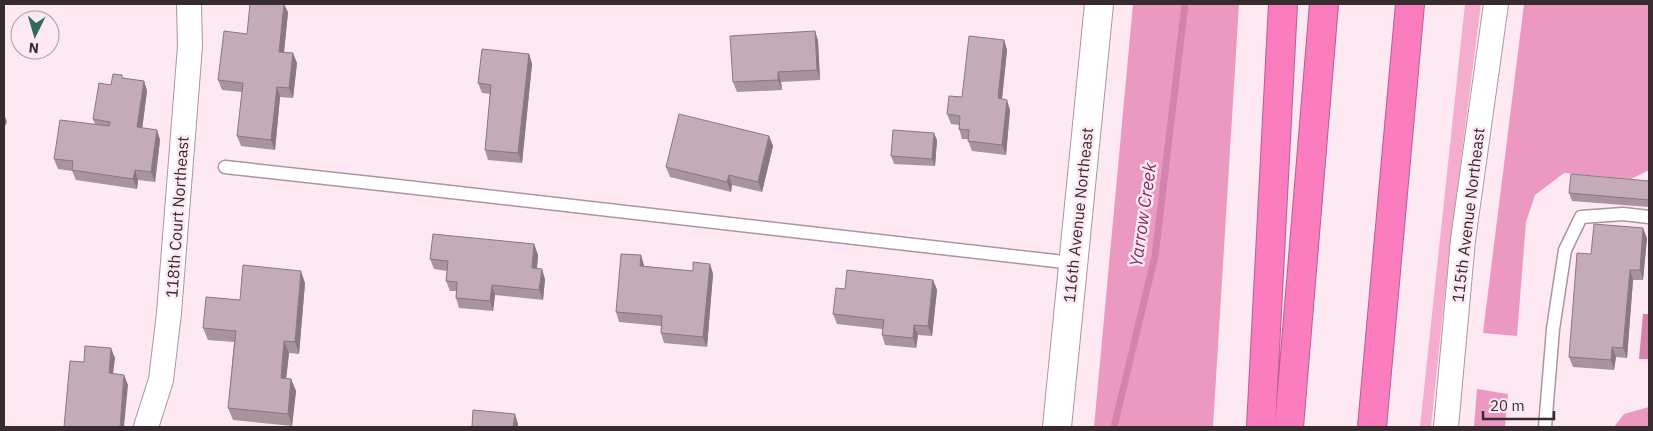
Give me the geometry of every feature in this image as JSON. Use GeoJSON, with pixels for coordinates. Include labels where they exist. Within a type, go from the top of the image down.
{"type":"FeatureCollection","features":[{"type":"Feature","properties":{"kind":"highway"},"geometry":{"type":"LineString","coordinates":[[1261,427],[1284,4]]}},
{"type":"Feature","properties":{"kind":"highway"},"geometry":{"type":"LineString","coordinates":[[1289,427],[1324,4]]}},
{"type":"Feature","properties":{"kind":"highway"},"geometry":{"type":"LineString","coordinates":[[1372,427],[1410,4]]}},
{"type":"Feature","properties":{"kind":"street","name":"118th Court Northeast"},"geometry":{"type":"LineString","coordinates":[[146,427],[161,380],[169,313],[190,46],[189,4]]}},
{"type":"Feature","properties":{"kind":"street","name":"116th Avenue Northeast"},"geometry":{"type":"LineString","coordinates":[[1057,427],[1099,4]]}},
{"type":"Feature","properties":{"kind":"street","name":"115th Avenue Northeast"},"geometry":{"type":"LineString","coordinates":[[1446,427],[1463,240],[1496,4]]}},
{"type":"Feature","properties":{"kind":"lane"},"geometry":{"type":"LineString","coordinates":[[225,168],[389,184],[1074,263]]}},
{"type":"Feature","properties":{"kind":"lane"},"geometry":{"type":"LineString","coordinates":[[1544,427],[1553,329],[1565,250],[1581,217],[1623,214],[1649,217]]}},
{"type":"Feature","properties":{"kind":"shaded area"},"geometry":{"type":"Polygon","coordinates":[[[1133,4],[1239,4],[1213,427],[1094,427],[1133,4]]]}},
{"type":"Feature","properties":{"kind":"shaded area"},"geometry":{"type":"Polygon","coordinates":[[[1465,4],[1481,4],[1449,253],[1431,427],[1420,427],[1465,4]]]}},
{"type":"Feature","properties":{"kind":"shaded area"},"geometry":{"type":"Polygon","coordinates":[[[1524,4],[1649,4],[1649,170],[1631,179],[1564,173],[1535,195],[1526,222],[1517,336],[1483,333],[1524,4]]]}},
{"type":"Feature","properties":{"kind":"shaded area"},"geometry":{"type":"Polygon","coordinates":[[[1643,314],[1649,314],[1649,359],[1639,359],[1643,314]]]}},
{"type":"Feature","properties":{"kind":"shaded area"},"geometry":{"type":"Polygon","coordinates":[[[1477,389],[1508,394],[1505,427],[1474,427],[1477,389]]]}},
{"type":"Feature","properties":{"kind":"shaded area"},"geometry":{"type":"Polygon","coordinates":[[[1649,407],[1649,427],[1614,427],[1624,414],[1649,407]]]}},
{"type":"Feature","properties":{"kind":"building"},"geometry":{"type":"Polygon","coordinates":[[[250,4],[284,4],[279,52],[293,53],[289,88],[277,87],[271,140],[237,136],[243,83],[218,80],[224,31],[247,34],[250,4]]]}},
{"type":"Feature","properties":{"kind":"building"},"geometry":{"type":"Polygon","coordinates":[[[815,31],[817,70],[778,72],[778,80],[733,82],[730,36],[815,31]]]}},
{"type":"Feature","properties":{"kind":"building"},"geometry":{"type":"Polygon","coordinates":[[[969,36],[1004,40],[998,98],[1007,100],[1002,145],[968,141],[969,130],[959,129],[960,116],[947,114],[949,96],[962,97],[969,36]]]}},
{"type":"Feature","properties":{"kind":"building"},"geometry":{"type":"Polygon","coordinates":[[[482,49],[529,54],[518,153],[485,150],[491,85],[478,83],[482,49]]]}},
{"type":"Feature","properties":{"kind":"building"},"geometry":{"type":"Polygon","coordinates":[[[113,74],[122,75],[122,78],[144,81],[137,127],[157,130],[151,172],[135,170],[133,179],[72,170],[73,161],[54,159],[60,120],[109,126],[110,122],[93,119],[99,83],[111,85],[113,74]]]}},
{"type":"Feature","properties":{"kind":"building"},"geometry":{"type":"Polygon","coordinates":[[[679,114],[769,136],[758,182],[729,175],[727,182],[666,167],[679,114]]]}},
{"type":"Feature","properties":{"kind":"building"},"geometry":{"type":"Polygon","coordinates":[[[893,130],[934,133],[932,159],[891,156],[893,130]]]}},
{"type":"Feature","properties":{"kind":"building"},"geometry":{"type":"Polygon","coordinates":[[[1571,174],[1649,181],[1649,200],[1569,193],[1571,174]]]}},
{"type":"Feature","properties":{"kind":"building"},"geometry":{"type":"Polygon","coordinates":[[[1594,224],[1643,228],[1640,270],[1630,270],[1623,348],[1612,347],[1611,360],[1569,357],[1577,253],[1591,254],[1594,224]]]}},
{"type":"Feature","properties":{"kind":"building"},"geometry":{"type":"Polygon","coordinates":[[[433,234],[534,244],[532,268],[542,269],[539,290],[492,285],[490,301],[456,298],[457,282],[446,281],[448,261],[430,259],[433,234]]]}},
{"type":"Feature","properties":{"kind":"building"},"geometry":{"type":"Polygon","coordinates":[[[621,254],[641,255],[640,266],[693,271],[693,262],[710,264],[703,337],[661,333],[662,316],[616,312],[621,254]]]}},
{"type":"Feature","properties":{"kind":"building"},"geometry":{"type":"Polygon","coordinates":[[[243,265],[301,271],[295,342],[284,341],[281,378],[291,379],[288,414],[228,408],[236,331],[203,328],[206,297],[240,300],[243,265]]]}},
{"type":"Feature","properties":{"kind":"building"},"geometry":{"type":"Polygon","coordinates":[[[847,270],[933,280],[928,326],[914,325],[913,338],[882,335],[884,320],[833,314],[836,288],[845,289],[847,270]]]}},
{"type":"Feature","properties":{"kind":"building"},"geometry":{"type":"Polygon","coordinates":[[[85,346],[111,348],[109,373],[124,375],[120,427],[64,427],[70,361],[84,362],[85,346]]]}},
{"type":"Feature","properties":{"kind":"building"},"geometry":{"type":"Polygon","coordinates":[[[473,410],[515,414],[513,427],[472,427],[473,410]]]}},
{"type":"Feature","properties":{"kind":"waterway","name":"Yarrow Creek"},"geometry":{"type":"LineString","coordinates":[[1114,427],[1155,256],[1185,4]]}}]}
